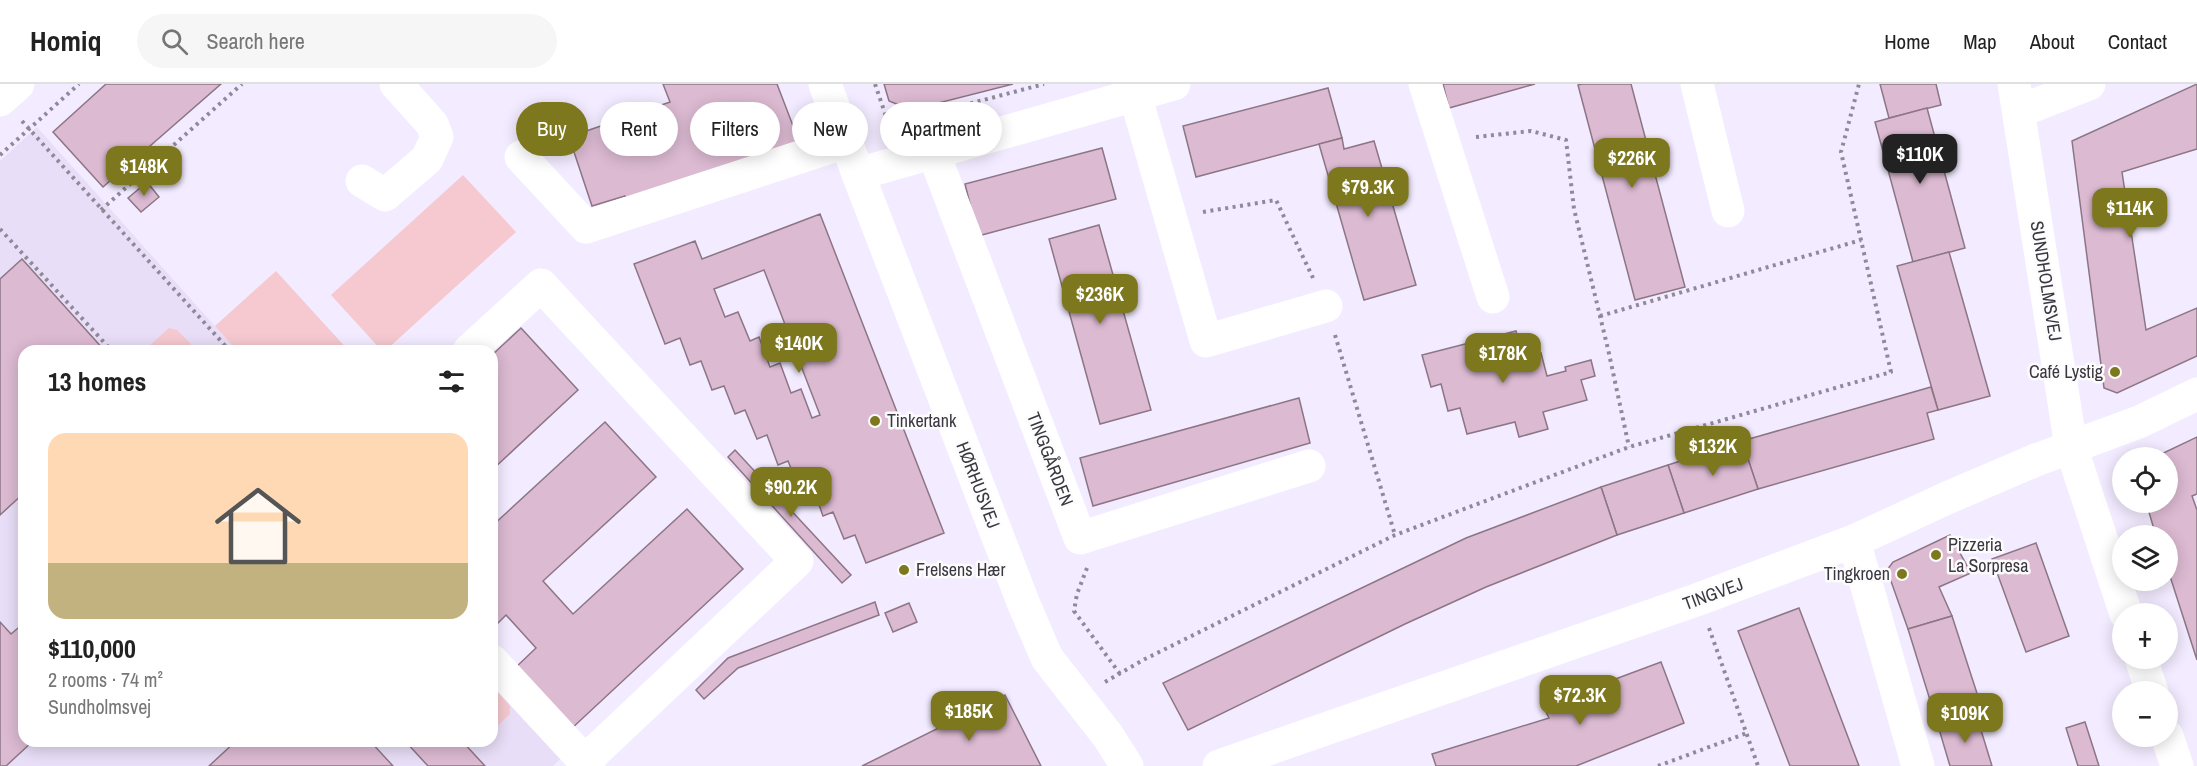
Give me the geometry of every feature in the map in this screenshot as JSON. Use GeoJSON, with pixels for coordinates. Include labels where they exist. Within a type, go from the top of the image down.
{"type":"FeatureCollection","features":[{"type":"Feature","properties":{"kind":"street"},"geometry":{"type":"LineString","coordinates":[[362,181],[385,195],[427,159],[437,137],[432,124],[396,84]]}},
{"type":"Feature","properties":{"kind":"street","name":"HØRHUSVEJ"},"geometry":{"type":"LineString","coordinates":[[825,84],[832,102]]}},
{"type":"Feature","properties":{"kind":"street"},"geometry":{"type":"LineString","coordinates":[[1002,132],[1134,89],[1174,84]]}},
{"type":"Feature","properties":{"kind":"street"},"geometry":{"type":"LineString","coordinates":[[1425,84],[1493,297]]}},
{"type":"Feature","properties":{"kind":"street"},"geometry":{"type":"LineString","coordinates":[[1697,84],[1728,211]]}},
{"type":"Feature","properties":{"kind":"street"},"geometry":{"type":"LineString","coordinates":[[2017,97],[2089,84]]}},
{"type":"Feature","properties":{"kind":"street"},"geometry":{"type":"LineString","coordinates":[[1134,89],[1206,341],[1326,306]]}},
{"type":"Feature","properties":{"kind":"street","name":"SUNDHOLMSVEJ"},"geometry":{"type":"LineString","coordinates":[[2017,97],[2071,447],[2122,603]]}},
{"type":"Feature","properties":{"kind":"street"},"geometry":{"type":"LineString","coordinates":[[521,158],[586,227],[803,156]]}},
{"type":"Feature","properties":{"kind":"street","name":"HØRHUSVEJ"},"geometry":{"type":"LineString","coordinates":[[851,156],[1047,658],[1108,736],[1127,766]]}},
{"type":"Feature","properties":{"kind":"street"},"geometry":{"type":"LineString","coordinates":[[858,174],[926,156]]}},
{"type":"Feature","properties":{"kind":"street","name":"TINGGÅRDEN"},"geometry":{"type":"LineString","coordinates":[[935,156],[1080,538],[1309,466]]}},
{"type":"Feature","properties":{"kind":"street"},"geometry":{"type":"LineString","coordinates":[[476,345],[541,285],[797,561],[587,763],[498,667]]}},
{"type":"Feature","properties":{"kind":"street","name":"TINGVEJ"},"geometry":{"type":"LineString","coordinates":[[1219,766],[1699,599],[1854,541],[1947,498],[2139,422],[2197,394]]}},
{"type":"Feature","properties":{"kind":"street"},"geometry":{"type":"LineString","coordinates":[[1854,541],[1918,766]]}},
{"type":"Feature","properties":{"kind":"street"},"geometry":{"type":"LineString","coordinates":[[2171,747],[2177,766]]}},
{"type":"Feature","properties":{"kind":"path"},"geometry":{"type":"LineString","coordinates":[[0,155],[79,84]]}},
{"type":"Feature","properties":{"kind":"path"},"geometry":{"type":"LineString","coordinates":[[101,210],[242,84]]}},
{"type":"Feature","properties":{"kind":"path"},"geometry":{"type":"LineString","coordinates":[[875,84],[889,125],[1044,84]]}},
{"type":"Feature","properties":{"kind":"path"},"geometry":{"type":"LineString","coordinates":[[1079,698],[1155,654],[1395,535],[1629,447],[1891,372],[1840,152],[1859,84]]}},
{"type":"Feature","properties":{"kind":"path"},"geometry":{"type":"LineString","coordinates":[[7,94],[29,129],[225,345]]}},
{"type":"Feature","properties":{"kind":"path"},"geometry":{"type":"LineString","coordinates":[[1443,141],[1531,131],[1566,140],[1574,209],[1629,447]]}},
{"type":"Feature","properties":{"kind":"path"},"geometry":{"type":"LineString","coordinates":[[0,229],[106,345]]}},
{"type":"Feature","properties":{"kind":"path"},"geometry":{"type":"LineString","coordinates":[[1600,316],[1861,240]]}},
{"type":"Feature","properties":{"kind":"path"},"geometry":{"type":"LineString","coordinates":[[1101,531],[1077,594],[1074,610],[1120,674]]}},
{"type":"Feature","properties":{"kind":"path"},"geometry":{"type":"LineString","coordinates":[[1699,599],[1758,766]]}},
{"type":"Feature","properties":{"kind":"path"},"geometry":{"type":"LineString","coordinates":[[1658,766],[1747,734]]}},
{"type":"Feature","properties":{"kind":"shaded area"},"geometry":{"type":"Polygon","coordinates":[[[37,127],[232,345],[18,345],[18,747],[498,747],[498,675],[568,752],[553,766],[0,766],[0,161],[37,127]]]}},
{"type":"Feature","properties":{"kind":"shaded area"},"geometry":{"type":"Polygon","coordinates":[[[463,175],[516,232],[392,345],[377,345],[331,295],[463,175]]]}},
{"type":"Feature","properties":{"kind":"shaded area"},"geometry":{"type":"Polygon","coordinates":[[[276,271],[344,345],[232,345],[215,326],[276,271]]]}},
{"type":"Feature","properties":{"kind":"shaded area"},"geometry":{"type":"Polygon","coordinates":[[[169,328],[177,330],[191,344],[191,345],[150,345],[169,328]]]}},
{"type":"Feature","properties":{"kind":"shaded area"},"geometry":{"type":"Polygon","coordinates":[[[498,693],[510,706],[510,714],[498,725],[498,693]]]}},
{"type":"Feature","properties":{"kind":"building"},"geometry":{"type":"Polygon","coordinates":[[[106,84],[221,84],[103,187],[53,132],[106,84]]]}},
{"type":"Feature","properties":{"kind":"building"},"geometry":{"type":"Polygon","coordinates":[[[663,84],[777,84],[792,123],[792,147],[780,150],[780,102],[690,102],[690,156],[762,156],[626,199],[625,196],[592,206],[575,156],[588,156],[588,130],[600,126],[600,156],[678,156],[678,102],[670,102],[663,84]]]}},
{"type":"Feature","properties":{"kind":"building"},"geometry":{"type":"Polygon","coordinates":[[[884,84],[1013,84],[942,102],[889,101],[884,84]]]}},
{"type":"Feature","properties":{"kind":"building"},"geometry":{"type":"Polygon","coordinates":[[[1443,84],[1535,84],[1449,108],[1443,84]]]}},
{"type":"Feature","properties":{"kind":"building"},"geometry":{"type":"Polygon","coordinates":[[[1631,84],[1685,287],[1635,300],[1578,85],[1631,84]]]}},
{"type":"Feature","properties":{"kind":"building"},"geometry":{"type":"Polygon","coordinates":[[[1880,84],[1936,84],[1941,105],[1889,118],[1880,84]]]}},
{"type":"Feature","properties":{"kind":"building"},"geometry":{"type":"Polygon","coordinates":[[[2197,84],[2197,149],[2122,172],[2146,330],[2197,308],[2197,356],[2117,393],[2104,388],[2072,141],[2197,84]]]}},
{"type":"Feature","properties":{"kind":"building"},"geometry":{"type":"Polygon","coordinates":[[[1328,88],[1342,138],[1196,177],[1183,126],[1328,88]]]}},
{"type":"Feature","properties":{"kind":"building"},"geometry":{"type":"Polygon","coordinates":[[[1927,108],[1965,248],[1913,262],[1875,122],[1927,108]]]}},
{"type":"Feature","properties":{"kind":"building"},"geometry":{"type":"Polygon","coordinates":[[[1342,138],[1344,149],[1374,141],[1416,285],[1364,300],[1319,144],[1342,138]]]}},
{"type":"Feature","properties":{"kind":"building"},"geometry":{"type":"Polygon","coordinates":[[[1102,148],[1116,199],[978,236],[965,184],[1102,148]]]}},
{"type":"Feature","properties":{"kind":"building"},"geometry":{"type":"Polygon","coordinates":[[[147,182],[159,197],[141,212],[128,198],[147,182]]]}},
{"type":"Feature","properties":{"kind":"building"},"geometry":{"type":"Polygon","coordinates":[[[820,214],[944,533],[866,563],[855,535],[844,539],[833,512],[823,516],[812,485],[800,490],[788,461],[778,465],[767,435],[757,439],[745,410],[735,414],[724,386],[712,390],[701,361],[690,365],[680,338],[665,344],[634,264],[695,241],[702,259],[820,214]],[[764,270],[714,289],[725,317],[738,312],[750,341],[759,337],[770,367],[780,363],[791,393],[801,389],[812,418],[820,415],[764,270]]]}},
{"type":"Feature","properties":{"kind":"building"},"geometry":{"type":"Polygon","coordinates":[[[1099,225],[1151,410],[1100,424],[1049,239],[1099,225]]]}},
{"type":"Feature","properties":{"kind":"building"},"geometry":{"type":"Polygon","coordinates":[[[1949,252],[1990,396],[1938,410],[1897,266],[1949,252]]]}},
{"type":"Feature","properties":{"kind":"building"},"geometry":{"type":"Polygon","coordinates":[[[22,259],[100,345],[18,345],[18,498],[0,515],[0,279],[22,259]]]}},
{"type":"Feature","properties":{"kind":"building"},"geometry":{"type":"Polygon","coordinates":[[[521,328],[578,390],[498,464],[498,349],[521,328]]]}},
{"type":"Feature","properties":{"kind":"building"},"geometry":{"type":"Polygon","coordinates":[[[1516,331],[1523,358],[1541,353],[1547,376],[1566,371],[1565,367],[1591,360],[1595,376],[1581,380],[1587,400],[1543,412],[1548,429],[1519,437],[1515,422],[1467,434],[1460,408],[1448,411],[1441,384],[1431,387],[1422,355],[1516,331]]]}},
{"type":"Feature","properties":{"kind":"building"},"geometry":{"type":"Polygon","coordinates":[[[1931,387],[1938,410],[1927,413],[1934,439],[1758,489],[1742,441],[1931,387]]]}},
{"type":"Feature","properties":{"kind":"building"},"geometry":{"type":"Polygon","coordinates":[[[1299,398],[1310,443],[1093,506],[1080,458],[1299,398]]]}},
{"type":"Feature","properties":{"kind":"building"},"geometry":{"type":"Polygon","coordinates":[[[605,422],[656,477],[543,581],[573,614],[687,509],[743,569],[570,730],[514,669],[536,648],[506,615],[498,623],[498,520],[605,422]]]}},
{"type":"Feature","properties":{"kind":"building"},"geometry":{"type":"Polygon","coordinates":[[[2197,437],[2197,494],[2192,496],[2197,510],[2197,660],[2175,591],[2178,591],[2178,525],[2153,525],[2149,513],[2178,513],[2178,447],[2176,447],[2197,437]]]}},
{"type":"Feature","properties":{"kind":"building"},"geometry":{"type":"Polygon","coordinates":[[[1742,441],[1758,489],[1684,513],[1668,465],[1742,441]]]}},
{"type":"Feature","properties":{"kind":"building"},"geometry":{"type":"Polygon","coordinates":[[[735,450],[851,575],[842,583],[728,457],[735,450]]]}},
{"type":"Feature","properties":{"kind":"building"},"geometry":{"type":"Polygon","coordinates":[[[1668,465],[1684,513],[1617,535],[1601,487],[1668,465]]]}},
{"type":"Feature","properties":{"kind":"building"},"geometry":{"type":"Polygon","coordinates":[[[1601,487],[1617,535],[1486,587],[1188,730],[1163,683],[1466,538],[1601,487]]]}},
{"type":"Feature","properties":{"kind":"building"},"geometry":{"type":"Polygon","coordinates":[[[1950,535],[1971,573],[1939,587],[1952,616],[1908,629],[1887,570],[1893,562],[1950,535]]]}},
{"type":"Feature","properties":{"kind":"building"},"geometry":{"type":"Polygon","coordinates":[[[2036,543],[2069,636],[2026,652],[1992,559],[2036,543]]]}},
{"type":"Feature","properties":{"kind":"building"},"geometry":{"type":"Polygon","coordinates":[[[875,602],[879,615],[738,668],[704,699],[696,690],[728,658],[875,602]]]}},
{"type":"Feature","properties":{"kind":"building"},"geometry":{"type":"Polygon","coordinates":[[[909,603],[917,622],[893,632],[885,613],[909,603]]]}},
{"type":"Feature","properties":{"kind":"building"},"geometry":{"type":"Polygon","coordinates":[[[1799,608],[1859,766],[1790,766],[1738,631],[1799,608]]]}},
{"type":"Feature","properties":{"kind":"building"},"geometry":{"type":"Polygon","coordinates":[[[1952,616],[1984,715],[1939,729],[1908,629],[1952,616]]]}},
{"type":"Feature","properties":{"kind":"building"},"geometry":{"type":"Polygon","coordinates":[[[0,622],[11,634],[18,628],[18,747],[27,747],[6,766],[0,766],[0,622]]]}},
{"type":"Feature","properties":{"kind":"building"},"geometry":{"type":"Polygon","coordinates":[[[1661,662],[1684,723],[1576,766],[1436,766],[1432,754],[1549,718],[1543,706],[1661,662]]]}},
{"type":"Feature","properties":{"kind":"building"},"geometry":{"type":"Polygon","coordinates":[[[1005,695],[1041,766],[862,766],[1005,695]]]}},
{"type":"Feature","properties":{"kind":"building"},"geometry":{"type":"Polygon","coordinates":[[[1977,717],[1992,766],[1950,766],[1939,729],[1977,717]]]}},
{"type":"Feature","properties":{"kind":"building"},"geometry":{"type":"Polygon","coordinates":[[[2085,722],[2099,766],[2078,766],[2066,728],[2085,722]]]}},
{"type":"Feature","properties":{"kind":"building"},"geometry":{"type":"Polygon","coordinates":[[[230,747],[376,747],[393,766],[209,766],[230,747]]]}},
{"type":"Feature","properties":{"kind":"building"},"geometry":{"type":"Polygon","coordinates":[[[411,747],[468,747],[485,766],[428,766],[411,747]]]}},
{"type":"Feature","properties":{"kind":"place","name":"Café Lystig"},"geometry":{"type":"Point","coordinates":[2115,372]}},
{"type":"Feature","properties":{"kind":"place","name":"Tinkertank"},"geometry":{"type":"Point","coordinates":[875,421]}},
{"type":"Feature","properties":{"kind":"place","name":"Pizzeria La Sorpresa"},"geometry":{"type":"Point","coordinates":[1936,555]}},
{"type":"Feature","properties":{"kind":"place","name":"Frelsens Hær"},"geometry":{"type":"Point","coordinates":[904,570]}},
{"type":"Feature","properties":{"kind":"place","name":"Tingkroen"},"geometry":{"type":"Point","coordinates":[1902,574]}}]}
